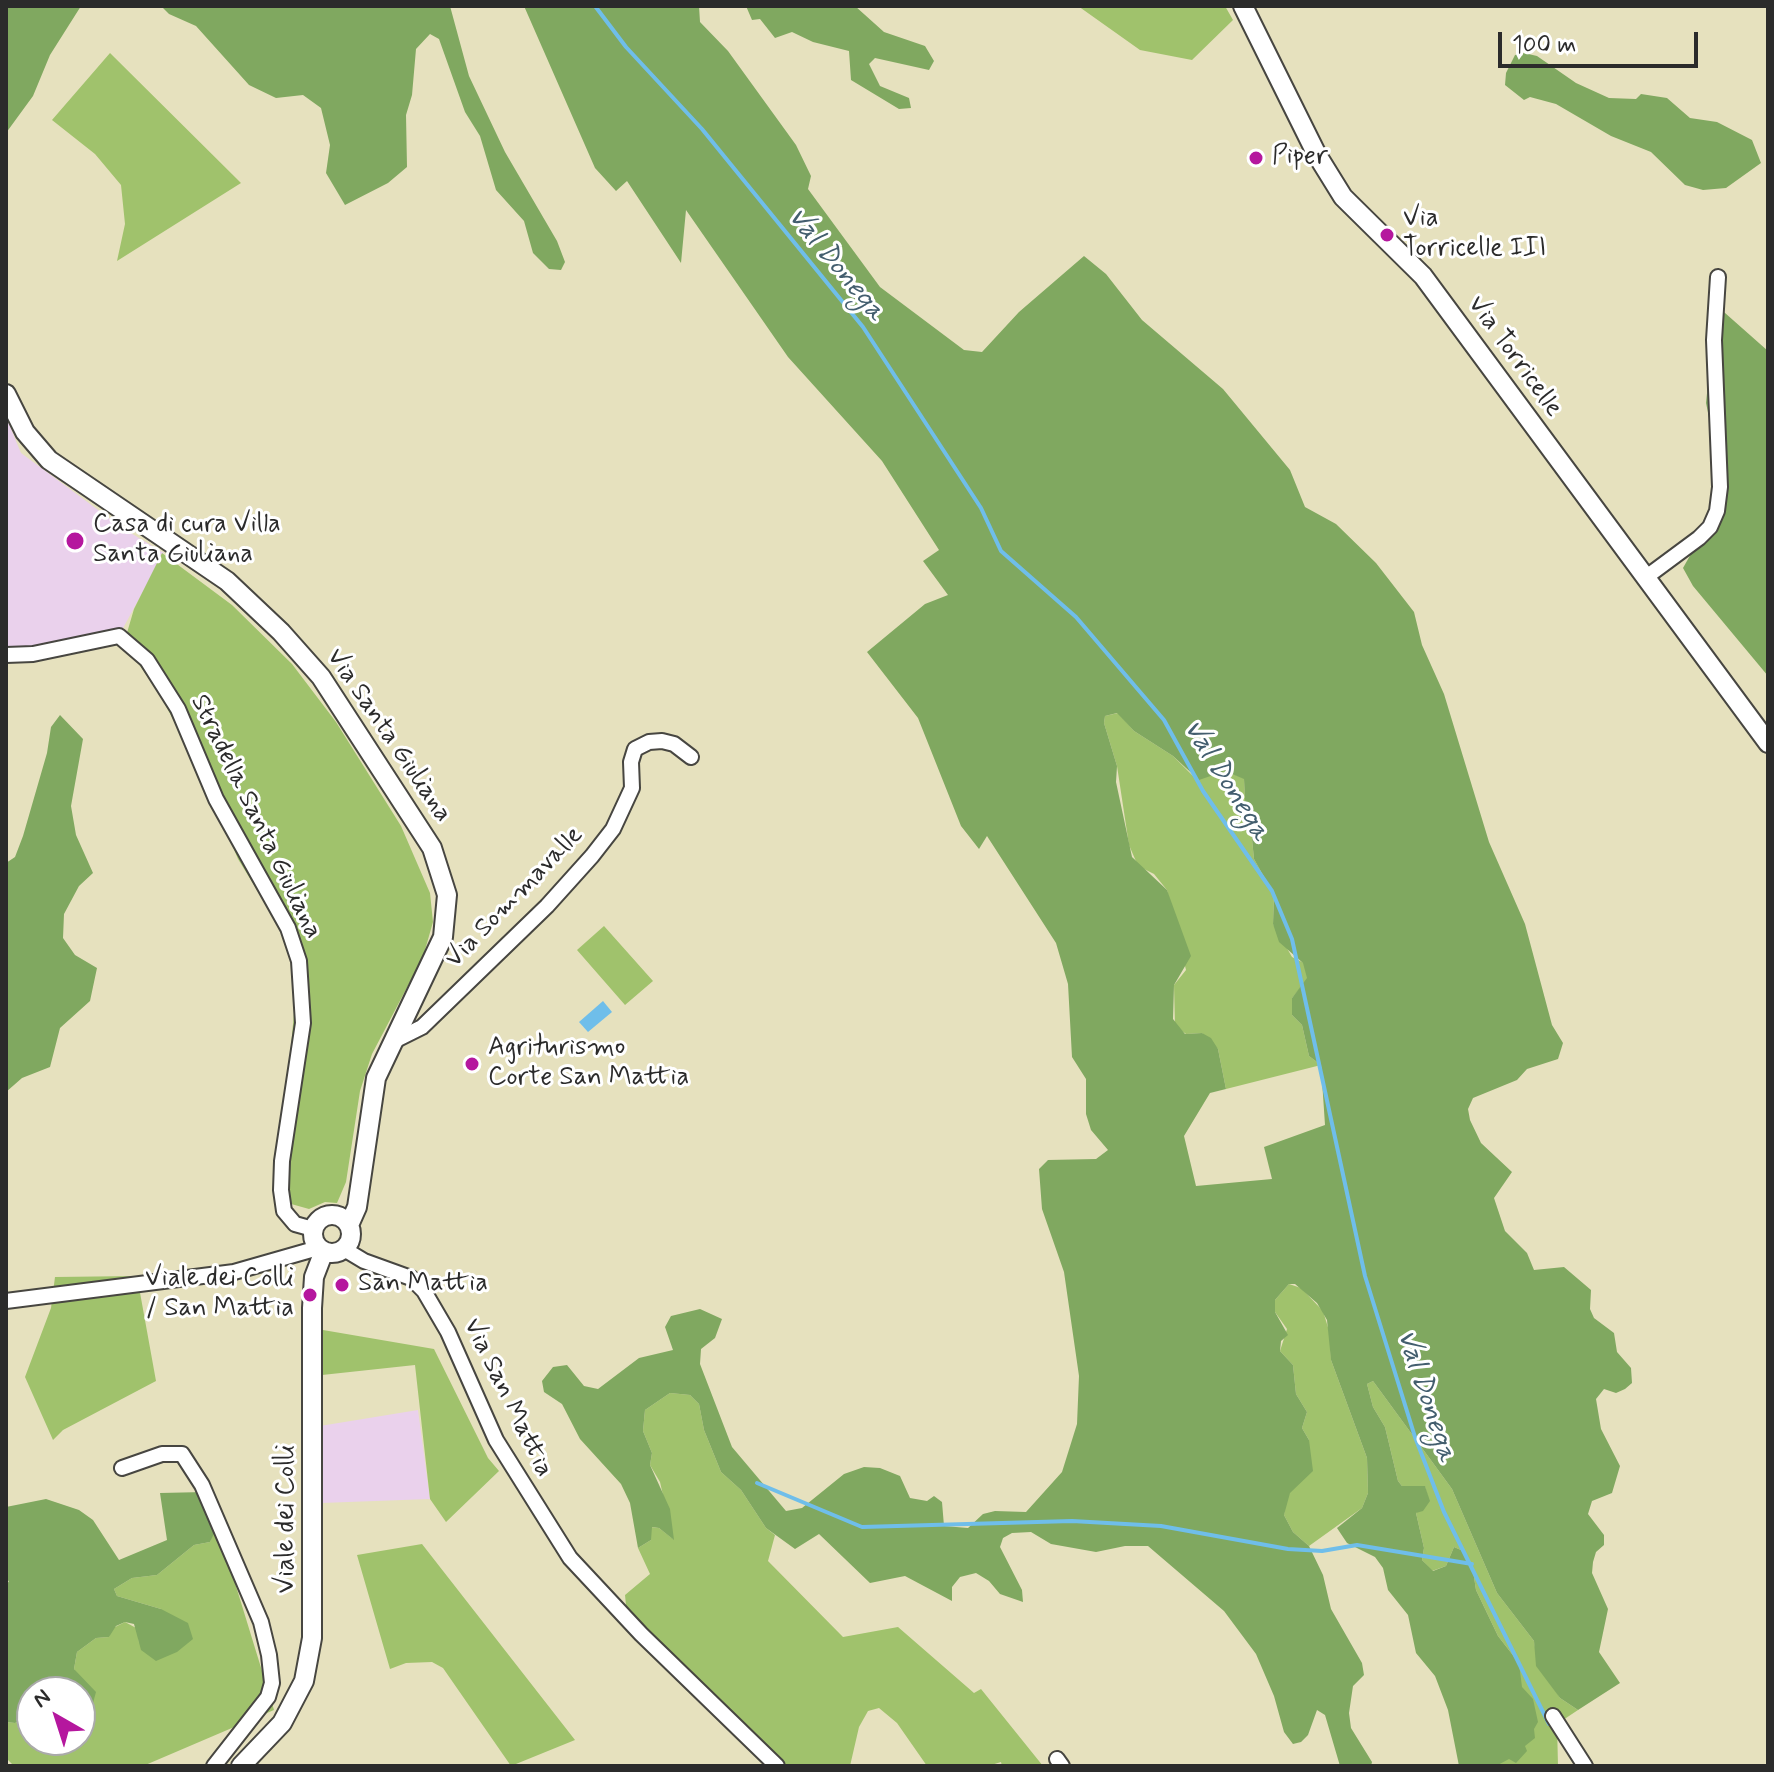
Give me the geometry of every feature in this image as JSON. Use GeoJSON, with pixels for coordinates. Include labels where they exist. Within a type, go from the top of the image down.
{"type":"FeatureCollection","features":[{"type":"Feature","properties":{"kind":"street","name":"Via Torricelle"},"geometry":{"type":"LineString","coordinates":[[1243,6],[1317,155],[1343,197],[1423,276],[1768,743]]}},
{"type":"Feature","properties":{"kind":"street"},"geometry":{"type":"LineString","coordinates":[[1645,578],[1699,538],[1710,527],[1717,511],[1720,473],[1714,403],[1714,340],[1718,277]]}},
{"type":"Feature","properties":{"kind":"street","name":"Via Santa Giuliana"},"geometry":{"type":"LineString","coordinates":[[6,394],[25,432],[49,460],[227,581],[281,632],[321,677],[432,848],[447,895],[443,937],[376,1078],[357,1207],[349,1225]]}},
{"type":"Feature","properties":{"kind":"street","name":"Stradella Santa Giuliana"},"geometry":{"type":"LineString","coordinates":[[6,655],[33,654],[119,636],[147,660],[178,709],[216,799],[288,928],[299,961],[303,1023],[282,1161],[281,1190],[284,1211],[295,1224],[313,1229]]}},
{"type":"Feature","properties":{"kind":"street","name":"Via Sommavalle"},"geometry":{"type":"LineString","coordinates":[[394,1041],[422,1027],[525,927],[592,856],[613,829],[632,788],[631,762],[635,749],[649,742],[674,744],[691,757]]}},
{"type":"Feature","properties":{"kind":"street"},"geometry":{"type":"LineString","coordinates":[[6,1301],[234,1272],[321,1250],[344,1249],[351,1238],[349,1225],[332,1215],[317,1221],[313,1229],[321,1250]]}},
{"type":"Feature","properties":{"kind":"street","name":"Via San Mattia"},"geometry":{"type":"LineString","coordinates":[[344,1249],[364,1261],[411,1278],[424,1291],[448,1332],[496,1440],[543,1520],[570,1558],[641,1634],[777,1766]]}},
{"type":"Feature","properties":{"kind":"street","name":"Viale dei Colli"},"geometry":{"type":"LineString","coordinates":[[241,1766],[282,1723],[304,1681],[312,1638],[312,1308],[314,1277],[321,1250]]}},
{"type":"Feature","properties":{"kind":"street","name":"Viale dei Colli"},"geometry":{"type":"LineString","coordinates":[[122,1468],[162,1454],[182,1454],[202,1485],[261,1622],[272,1683],[268,1697],[214,1766]]}},
{"type":"Feature","properties":{"kind":"street"},"geometry":{"type":"LineString","coordinates":[[1553,1716],[1585,1766]]}},
{"type":"Feature","properties":{"kind":"shaded area","name":"Casa di cura Villa Santa Giuliana"},"geometry":{"type":"Polygon","coordinates":[[[6,417],[21,453],[124,529],[164,553],[122,630],[35,646],[6,648],[6,417]]]}},
{"type":"Feature","properties":{"kind":"shaded area"},"geometry":{"type":"Polygon","coordinates":[[[418,1410],[430,1499],[321,1503],[320,1426],[418,1410]]]}},
{"type":"Feature","properties":{"kind":"green space"},"geometry":{"type":"Polygon","coordinates":[[[6,6],[81,6],[50,55],[33,96],[6,133],[6,6]]]}},
{"type":"Feature","properties":{"kind":"green space"},"geometry":{"type":"Polygon","coordinates":[[[161,6],[450,6],[469,76],[505,152],[557,241],[565,262],[561,270],[549,269],[533,253],[524,221],[496,190],[480,136],[465,112],[439,39],[430,34],[416,49],[412,95],[406,115],[407,167],[388,183],[345,205],[326,173],[330,145],[321,108],[303,95],[276,98],[249,85],[196,26],[169,14],[161,6]]]}},
{"type":"Feature","properties":{"kind":"green space"},"geometry":{"type":"Polygon","coordinates":[[[524,6],[699,6],[700,22],[728,51],[796,145],[811,176],[808,189],[880,287],[964,350],[982,352],[1019,312],[1084,256],[1106,274],[1142,320],[1223,389],[1290,470],[1305,507],[1336,524],[1376,563],[1414,612],[1422,645],[1444,694],[1489,842],[1525,924],[1552,1025],[1563,1043],[1558,1059],[1527,1069],[1517,1080],[1473,1098],[1468,1109],[1470,1120],[1481,1143],[1512,1172],[1494,1198],[1505,1231],[1527,1253],[1534,1270],[1564,1267],[1591,1290],[1590,1309],[1594,1318],[1614,1333],[1617,1352],[1631,1368],[1632,1383],[1616,1393],[1604,1389],[1596,1399],[1601,1429],[1620,1466],[1612,1493],[1592,1501],[1588,1514],[1604,1535],[1604,1545],[1596,1552],[1592,1573],[1608,1609],[1599,1652],[1620,1683],[1578,1710],[1560,1698],[1536,1666],[1534,1641],[1497,1593],[1452,1489],[1373,1381],[1367,1384],[1373,1407],[1385,1427],[1398,1481],[1402,1486],[1425,1486],[1430,1501],[1423,1511],[1416,1513],[1424,1548],[1422,1560],[1433,1571],[1446,1566],[1454,1547],[1461,1550],[1472,1564],[1476,1590],[1498,1636],[1519,1663],[1522,1687],[1533,1699],[1538,1722],[1534,1729],[1535,1738],[1525,1746],[1527,1751],[1516,1763],[1509,1759],[1496,1766],[1459,1766],[1448,1710],[1435,1676],[1416,1653],[1408,1615],[1388,1590],[1383,1568],[1375,1557],[1347,1543],[1337,1528],[1362,1508],[1368,1493],[1367,1458],[1331,1360],[1327,1320],[1317,1303],[1295,1284],[1289,1284],[1275,1300],[1275,1312],[1288,1335],[1281,1341],[1280,1351],[1293,1365],[1296,1394],[1307,1412],[1302,1428],[1309,1440],[1313,1471],[1290,1493],[1284,1515],[1293,1532],[1309,1546],[1323,1575],[1331,1609],[1362,1663],[1364,1675],[1353,1686],[1349,1713],[1351,1728],[1372,1762],[1371,1766],[1340,1766],[1325,1715],[1317,1710],[1308,1735],[1301,1742],[1293,1744],[1284,1732],[1274,1696],[1256,1654],[1224,1611],[1148,1546],[1125,1546],[1096,1552],[1051,1544],[1031,1532],[1012,1533],[1003,1538],[1000,1547],[1022,1590],[1023,1602],[1000,1594],[989,1581],[976,1573],[960,1577],[952,1587],[952,1601],[905,1576],[870,1583],[819,1534],[795,1549],[766,1528],[741,1490],[721,1472],[704,1430],[699,1404],[690,1395],[670,1393],[645,1410],[643,1431],[652,1453],[650,1465],[670,1509],[674,1540],[659,1528],[652,1527],[651,1540],[638,1548],[630,1503],[621,1484],[580,1439],[562,1404],[544,1392],[542,1381],[553,1367],[567,1365],[584,1386],[598,1389],[639,1358],[673,1350],[665,1327],[671,1316],[700,1309],[722,1319],[715,1338],[701,1349],[700,1364],[732,1447],[786,1511],[802,1508],[844,1474],[864,1467],[880,1468],[900,1476],[910,1498],[927,1501],[934,1496],[942,1502],[944,1526],[968,1528],[983,1514],[995,1511],[1026,1512],[1062,1472],[1077,1424],[1079,1376],[1064,1272],[1042,1209],[1039,1169],[1048,1160],[1096,1159],[1108,1150],[1091,1130],[1086,1114],[1086,1079],[1072,1057],[1068,984],[1056,943],[987,836],[979,849],[961,826],[918,718],[867,652],[925,604],[948,595],[923,561],[939,550],[882,461],[788,357],[686,210],[681,263],[627,181],[616,191],[595,168],[524,6]],[[1117,713],[1105,716],[1132,857],[1167,890],[1191,956],[1174,985],[1173,1019],[1185,1034],[1202,1033],[1211,1038],[1218,1049],[1226,1089],[1210,1093],[1184,1136],[1196,1186],[1272,1179],[1264,1147],[1325,1125],[1321,1065],[1309,1056],[1302,1025],[1292,1015],[1292,998],[1307,978],[1303,963],[1279,942],[1273,924],[1274,895],[1254,859],[1251,829],[1246,819],[1244,779],[1225,771],[1199,780],[1173,756],[1134,731],[1117,713]]]}},
{"type":"Feature","properties":{"kind":"green space"},"geometry":{"type":"Polygon","coordinates":[[[746,6],[855,6],[884,32],[925,46],[934,61],[929,70],[875,58],[869,64],[880,86],[909,98],[911,108],[899,109],[851,80],[849,51],[813,42],[792,32],[775,38],[760,19],[752,20],[746,6]]]}},
{"type":"Feature","properties":{"kind":"green space"},"geometry":{"type":"Polygon","coordinates":[[[1078,6],[1225,6],[1233,20],[1192,60],[1140,50],[1078,6]]]}},
{"type":"Feature","properties":{"kind":"green space"},"geometry":{"type":"Polygon","coordinates":[[[110,53],[241,183],[117,261],[125,224],[121,185],[95,154],[52,120],[110,53]]]}},
{"type":"Feature","properties":{"kind":"green space"},"geometry":{"type":"Polygon","coordinates":[[[1524,53],[1537,56],[1576,83],[1609,98],[1636,99],[1641,94],[1667,98],[1690,118],[1717,122],[1752,140],[1761,163],[1726,188],[1703,190],[1685,185],[1651,152],[1611,136],[1556,104],[1530,97],[1524,100],[1505,85],[1506,73],[1515,55],[1524,53]]]}},
{"type":"Feature","properties":{"kind":"green space"},"geometry":{"type":"Polygon","coordinates":[[[1716,305],[1768,351],[1768,676],[1693,586],[1683,568],[1719,504],[1716,451],[1706,403],[1716,305]]]}},
{"type":"Feature","properties":{"kind":"green space"},"geometry":{"type":"Polygon","coordinates":[[[162,553],[232,605],[292,664],[336,722],[401,826],[430,893],[433,922],[423,957],[372,1054],[360,1091],[346,1182],[337,1203],[325,1202],[309,1209],[277,1200],[295,1002],[295,964],[285,936],[238,859],[202,774],[159,693],[124,643],[134,609],[162,553]]]}},
{"type":"Feature","properties":{"kind":"green space"},"geometry":{"type":"Polygon","coordinates":[[[1118,713],[1134,731],[1173,756],[1193,776],[1225,771],[1244,778],[1246,818],[1251,829],[1254,859],[1274,895],[1273,924],[1292,957],[1304,963],[1308,979],[1292,998],[1292,1015],[1302,1025],[1309,1056],[1321,1065],[1226,1089],[1218,1049],[1202,1033],[1186,1034],[1175,1026],[1174,985],[1186,970],[1167,890],[1154,874],[1138,866],[1129,845],[1117,766],[1104,723],[1105,716],[1118,713]]]}},
{"type":"Feature","properties":{"kind":"green space"},"geometry":{"type":"Polygon","coordinates":[[[60,715],[83,739],[71,806],[76,835],[93,873],[79,886],[64,914],[63,938],[75,955],[97,968],[90,1001],[60,1028],[50,1067],[22,1078],[6,1092],[6,863],[15,857],[23,836],[47,753],[51,727],[60,715]]]}},
{"type":"Feature","properties":{"kind":"green space"},"geometry":{"type":"Polygon","coordinates":[[[604,926],[653,981],[625,1005],[577,950],[604,926]]]}},
{"type":"Feature","properties":{"kind":"green space"},"geometry":{"type":"Polygon","coordinates":[[[137,1276],[156,1381],[63,1430],[53,1440],[25,1377],[51,1308],[55,1277],[137,1276]]]}},
{"type":"Feature","properties":{"kind":"green space"},"geometry":{"type":"Polygon","coordinates":[[[1289,1284],[1301,1288],[1323,1311],[1330,1334],[1331,1360],[1367,1458],[1368,1493],[1362,1508],[1309,1546],[1293,1532],[1284,1515],[1286,1499],[1309,1440],[1302,1428],[1307,1412],[1296,1394],[1293,1365],[1280,1351],[1287,1329],[1275,1312],[1275,1300],[1289,1284]]]}},
{"type":"Feature","properties":{"kind":"green space"},"geometry":{"type":"Polygon","coordinates":[[[323,1330],[434,1349],[488,1458],[499,1471],[446,1522],[430,1499],[415,1365],[322,1375],[323,1330]]]}},
{"type":"Feature","properties":{"kind":"green space"},"geometry":{"type":"Polygon","coordinates":[[[1373,1381],[1452,1489],[1497,1593],[1534,1641],[1537,1659],[1560,1698],[1578,1710],[1557,1724],[1558,1766],[1496,1766],[1525,1746],[1519,1663],[1498,1636],[1476,1590],[1472,1564],[1461,1550],[1454,1547],[1446,1566],[1432,1571],[1422,1560],[1424,1548],[1416,1513],[1429,1501],[1425,1487],[1402,1486],[1398,1481],[1385,1427],[1373,1407],[1367,1384],[1373,1381]]]}},
{"type":"Feature","properties":{"kind":"green space"},"geometry":{"type":"Polygon","coordinates":[[[670,1393],[690,1395],[699,1404],[704,1430],[721,1472],[741,1490],[766,1528],[775,1535],[768,1561],[843,1637],[898,1627],[974,1693],[981,1689],[1043,1766],[1002,1766],[1001,1762],[988,1766],[927,1766],[897,1723],[879,1708],[868,1711],[859,1727],[850,1766],[786,1766],[737,1717],[628,1626],[625,1595],[650,1574],[638,1548],[651,1540],[651,1527],[659,1528],[673,1539],[660,1482],[650,1465],[652,1453],[643,1431],[645,1410],[670,1393]]]}},
{"type":"Feature","properties":{"kind":"green space"},"geometry":{"type":"Polygon","coordinates":[[[205,1492],[217,1527],[210,1542],[194,1545],[157,1575],[132,1578],[114,1589],[117,1596],[161,1609],[188,1623],[193,1639],[177,1652],[156,1661],[141,1650],[134,1624],[125,1622],[116,1626],[109,1637],[96,1638],[77,1652],[74,1669],[81,1676],[16,1676],[16,1723],[6,1722],[6,1586],[9,1581],[6,1580],[6,1507],[46,1499],[79,1510],[93,1520],[119,1560],[167,1540],[160,1493],[205,1492]]]}},
{"type":"Feature","properties":{"kind":"green space"},"geometry":{"type":"Polygon","coordinates":[[[216,1521],[274,1710],[143,1766],[14,1766],[6,1758],[6,1722],[16,1723],[16,1756],[96,1756],[96,1676],[78,1676],[74,1669],[77,1652],[96,1638],[109,1637],[111,1629],[125,1622],[138,1629],[139,1643],[161,1609],[117,1596],[114,1589],[132,1578],[157,1575],[194,1545],[210,1542],[216,1521]]]}},
{"type":"Feature","properties":{"kind":"green space"},"geometry":{"type":"Polygon","coordinates":[[[422,1544],[575,1740],[511,1766],[443,1668],[432,1662],[406,1663],[390,1669],[357,1555],[422,1544]]]}},
{"type":"Feature","properties":{"kind":"water"},"geometry":{"type":"Polygon","coordinates":[[[603,1001],[612,1012],[588,1032],[579,1022],[603,1001]]]}},
{"type":"Feature","properties":{"kind":"waterway","name":"Val Donega"},"geometry":{"type":"LineString","coordinates":[[595,6],[626,47],[702,129],[863,327],[981,508],[1001,551],[1076,617],[1164,720],[1203,791],[1272,891],[1292,939],[1365,1276],[1415,1437],[1444,1512],[1549,1724]]}},
{"type":"Feature","properties":{"kind":"waterway"},"geometry":{"type":"LineString","coordinates":[[757,1483],[862,1527],[1072,1521],[1161,1526],[1288,1549],[1322,1551],[1357,1545],[1472,1564]]}},
{"type":"Feature","properties":{"kind":"place","name":"Piper"},"geometry":{"type":"Point","coordinates":[1256,158]}},
{"type":"Feature","properties":{"kind":"place","name":"Via Torricelle III"},"geometry":{"type":"Point","coordinates":[1387,235]}},
{"type":"Feature","properties":{"kind":"place","name":"Casa di cura Villa Santa Giuliana"},"geometry":{"type":"Point","coordinates":[75,541]}},
{"type":"Feature","properties":{"kind":"place","name":"Agriturismo Corte San Mattia"},"geometry":{"type":"Point","coordinates":[472,1064]}},
{"type":"Feature","properties":{"kind":"place","name":"San Mattia"},"geometry":{"type":"Point","coordinates":[342,1285]}},
{"type":"Feature","properties":{"kind":"place","name":"Viale dei Colli / San Mattia"},"geometry":{"type":"Point","coordinates":[310,1295]}}]}
